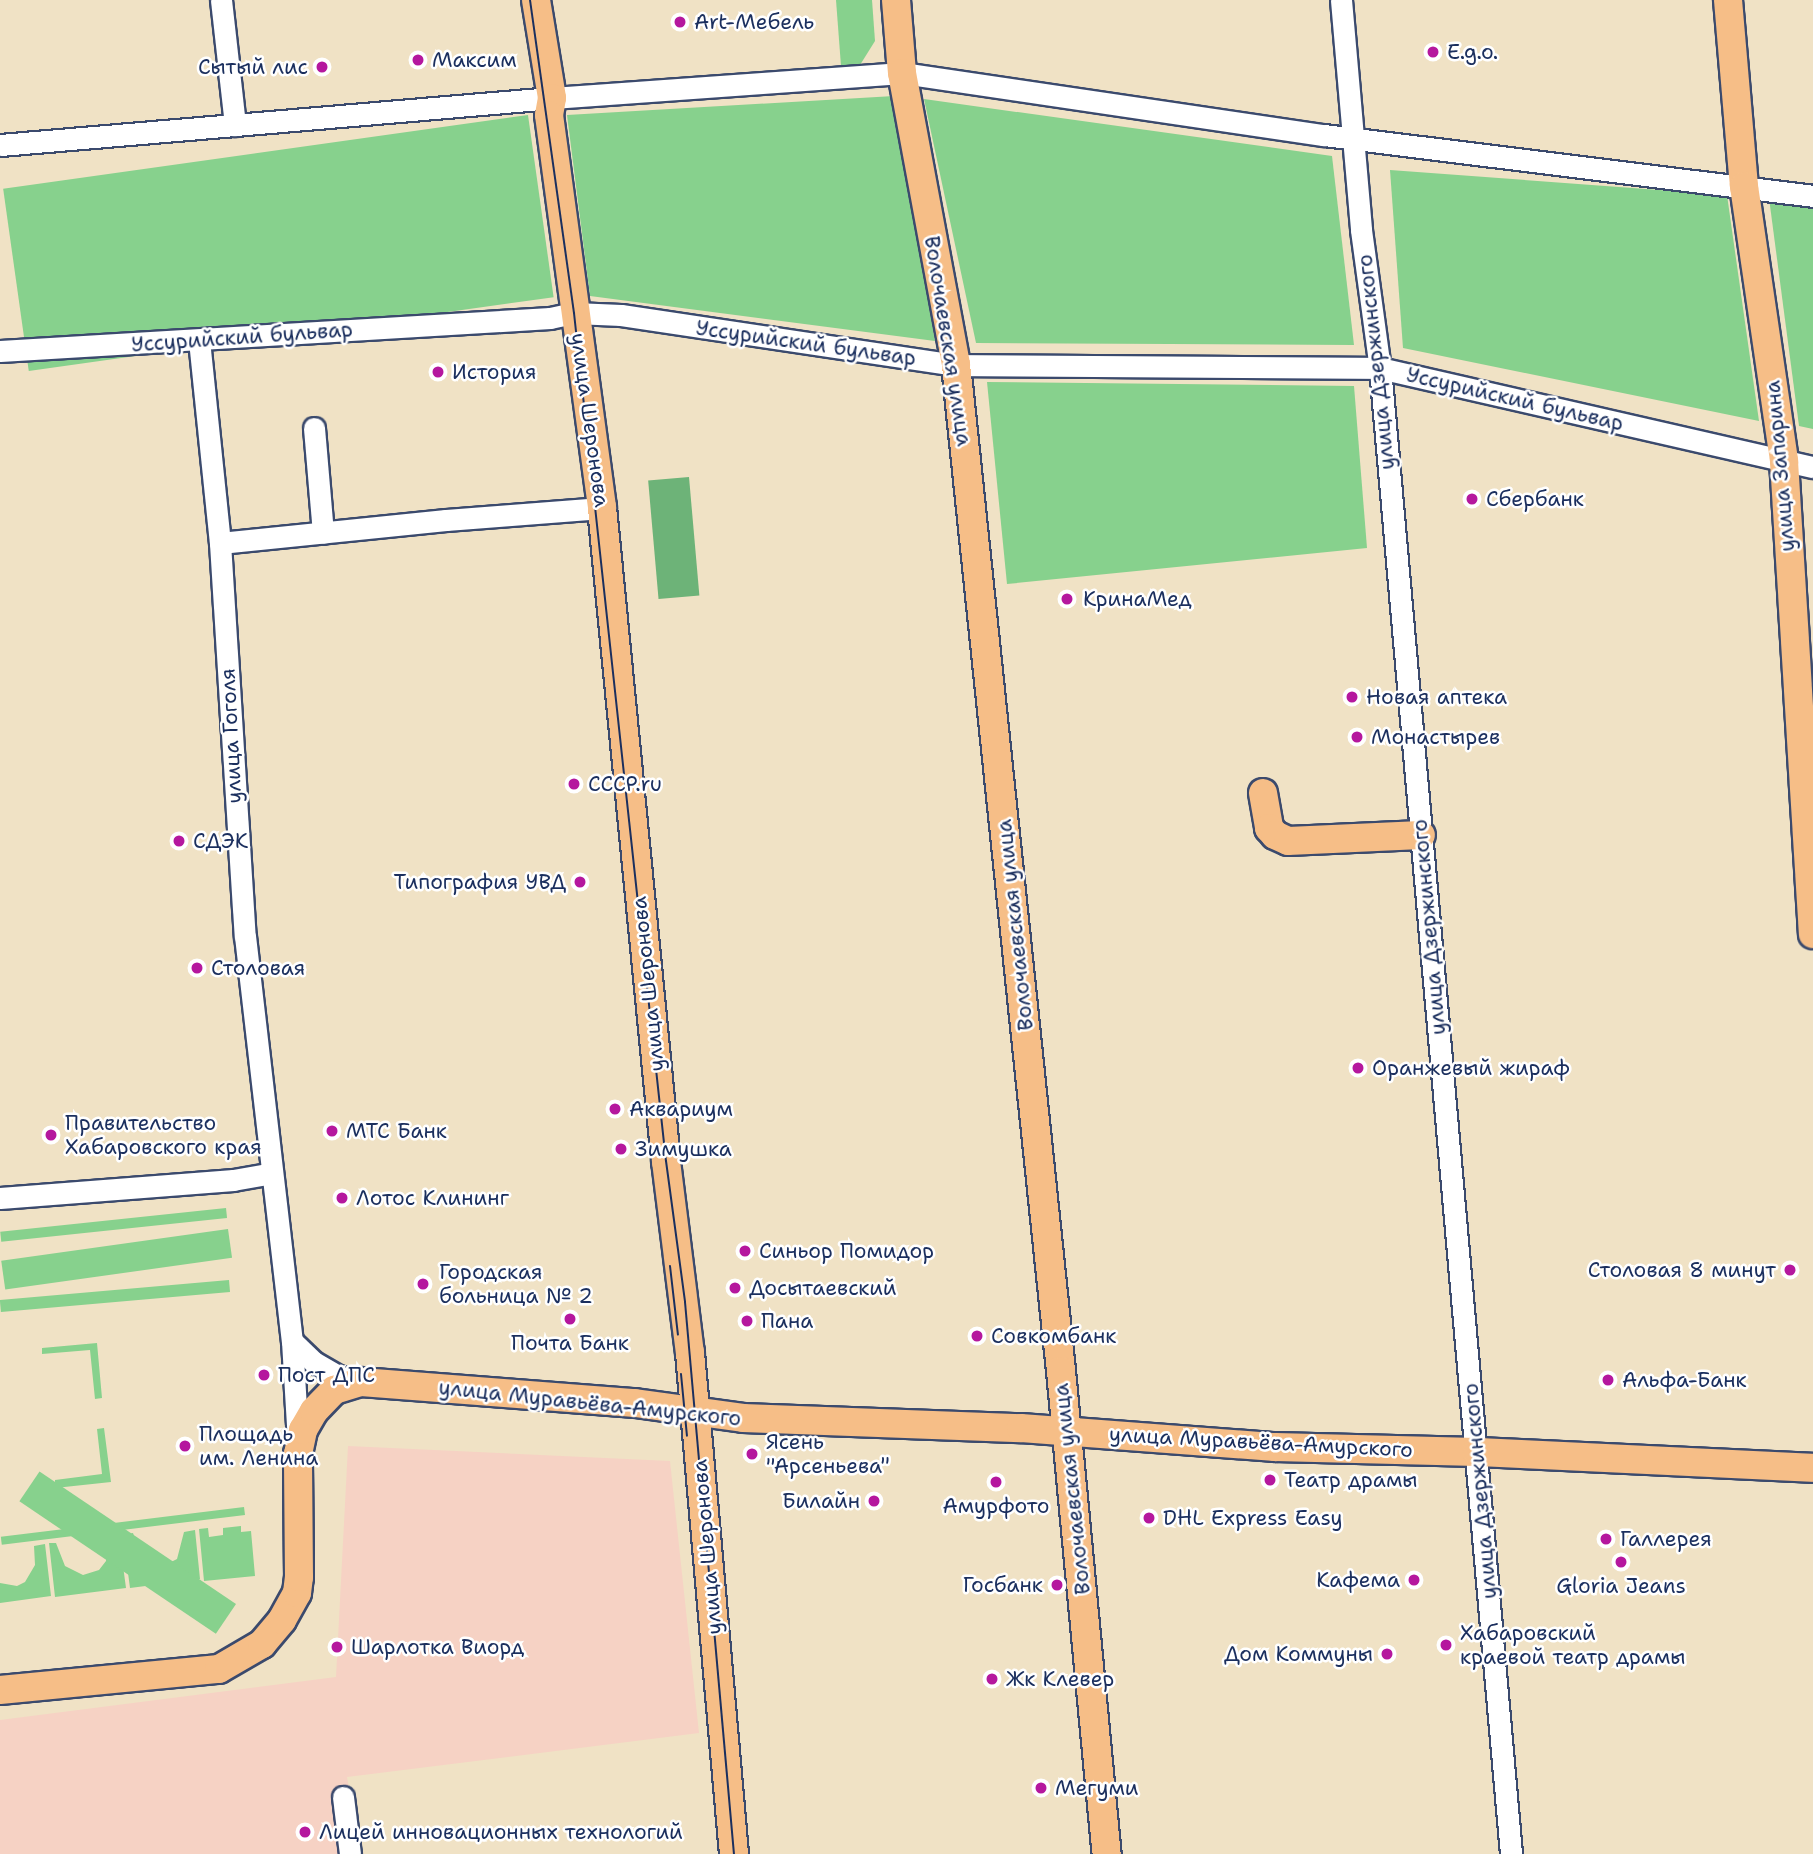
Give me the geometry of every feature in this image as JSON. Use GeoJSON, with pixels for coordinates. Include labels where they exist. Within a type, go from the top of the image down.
{"type":"FeatureCollection","features":[{"type":"Feature","properties":{"kind":"main road","name":"улица Шеронова"},"geometry":{"type":"LineString","coordinates":[[524,0],[547,104]]}},
{"type":"Feature","properties":{"kind":"main road","name":"улица Шеронова"},"geometry":{"type":"LineString","coordinates":[[536,0],[547,104],[601,508],[666,1161],[694,1412],[734,1854]]}},
{"type":"Feature","properties":{"kind":"main road","name":"Волочаевская улица"},"geometry":{"type":"LineString","coordinates":[[896,0],[902,73],[957,365],[1107,1854]]}},
{"type":"Feature","properties":{"kind":"main road","name":"улица Запарина"},"geometry":{"type":"LineString","coordinates":[[1727,0],[1744,186],[1784,461],[1813,934]]}},
{"type":"Feature","properties":{"kind":"main road"},"geometry":{"type":"LineString","coordinates":[[1263,793],[1269,828],[1275,835],[1288,841],[1421,835]]}},
{"type":"Feature","properties":{"kind":"main road","name":"улица Муравьёва-Амурского"},"geometry":{"type":"LineString","coordinates":[[0,1690],[219,1669],[250,1653],[273,1633],[297,1593],[298,1454],[303,1430],[314,1411],[334,1390],[361,1382],[635,1403],[743,1418],[1065,1430],[1275,1447],[1477,1452],[1813,1468]]}},
{"type":"Feature","properties":{"kind":"street"},"geometry":{"type":"LineString","coordinates":[[221,0],[235,125]]}},
{"type":"Feature","properties":{"kind":"street","name":"улица Дзержинского"},"geometry":{"type":"LineString","coordinates":[[1341,0],[1361,230],[1380,368],[1511,1854]]}},
{"type":"Feature","properties":{"kind":"street"},"geometry":{"type":"LineString","coordinates":[[0,145],[235,125],[547,104],[902,73],[1353,137],[1813,196]]}},
{"type":"Feature","properties":{"kind":"street","name":"Уссурийский бульвар"},"geometry":{"type":"LineString","coordinates":[[0,351],[550,318],[575,313],[621,315],[957,365],[1380,368],[1813,467]]}},
{"type":"Feature","properties":{"kind":"street","name":"улица Гоголя"},"geometry":{"type":"LineString","coordinates":[[200,340],[220,543],[236,827],[271,1173],[292,1341],[298,1454]]}},
{"type":"Feature","properties":{"kind":"street"},"geometry":{"type":"LineString","coordinates":[[314,428],[323,533]]}},
{"type":"Feature","properties":{"kind":"street"},"geometry":{"type":"LineString","coordinates":[[220,543],[601,508]]}},
{"type":"Feature","properties":{"kind":"street"},"geometry":{"type":"LineString","coordinates":[[0,1198],[233,1180],[271,1173]]}},
{"type":"Feature","properties":{"kind":"street"},"geometry":{"type":"LineString","coordinates":[[292,1341],[314,1362],[338,1376],[361,1382]]}},
{"type":"Feature","properties":{"kind":"street"},"geometry":{"type":"LineString","coordinates":[[343,1797],[350,1854]]}},
{"type":"Feature","properties":{"kind":"shaded area"},"geometry":{"type":"Polygon","coordinates":[[[348,1446],[670,1461],[699,1733],[347,1777],[361,1854],[0,1854],[0,1720],[336,1677],[348,1446]]]}},
{"type":"Feature","properties":{"kind":"green space"},"geometry":{"type":"Polygon","coordinates":[[[836,0],[872,0],[875,41],[860,65],[841,66],[836,0]]]}},
{"type":"Feature","properties":{"kind":"green space"},"geometry":{"type":"Polygon","coordinates":[[[894,96],[935,341],[590,296],[567,115],[894,96]]]}},
{"type":"Feature","properties":{"kind":"green space"},"geometry":{"type":"Polygon","coordinates":[[[924,99],[1332,156],[1354,345],[976,343],[924,99]]]}},
{"type":"Feature","properties":{"kind":"green space"},"geometry":{"type":"Polygon","coordinates":[[[528,115],[554,297],[29,371],[3,189],[528,115]]]}},
{"type":"Feature","properties":{"kind":"green space"},"geometry":{"type":"Polygon","coordinates":[[[1390,170],[1727,195],[1759,421],[1403,348],[1390,170]]]}},
{"type":"Feature","properties":{"kind":"green space"},"geometry":{"type":"Polygon","coordinates":[[[1769,198],[1813,206],[1813,429],[1799,426],[1769,198]]]}},
{"type":"Feature","properties":{"kind":"green space"},"geometry":{"type":"Polygon","coordinates":[[[987,382],[1354,386],[1367,548],[1007,584],[987,382]]]}},
{"type":"Feature","properties":{"kind":"green space"},"geometry":{"type":"Polygon","coordinates":[[[689,477],[699,596],[659,599],[648,481],[689,477]]]}},
{"type":"Feature","properties":{"kind":"green space"},"geometry":{"type":"Polygon","coordinates":[[[226,1208],[227,1218],[1,1242],[0,1232],[226,1208]]]}},
{"type":"Feature","properties":{"kind":"green space"},"geometry":{"type":"Polygon","coordinates":[[[228,1229],[232,1258],[5,1290],[1,1261],[228,1229]]]}},
{"type":"Feature","properties":{"kind":"green space"},"geometry":{"type":"Polygon","coordinates":[[[229,1280],[230,1292],[1,1312],[0,1300],[229,1280]]]}},
{"type":"Feature","properties":{"kind":"green space"},"geometry":{"type":"Polygon","coordinates":[[[97,1343],[102,1398],[95,1399],[90,1350],[42,1354],[42,1348],[97,1343]]]}},
{"type":"Feature","properties":{"kind":"green space"},"geometry":{"type":"Polygon","coordinates":[[[104,1428],[111,1482],[55,1488],[55,1480],[102,1474],[97,1429],[104,1428]]]}},
{"type":"Feature","properties":{"kind":"green space"},"geometry":{"type":"Polygon","coordinates":[[[40,1471],[236,1604],[216,1634],[19,1501],[40,1471]]]}},
{"type":"Feature","properties":{"kind":"green space"},"geometry":{"type":"Polygon","coordinates":[[[244,1507],[245,1515],[2,1545],[1,1537],[244,1507]]]}},
{"type":"Feature","properties":{"kind":"green space"},"geometry":{"type":"Polygon","coordinates":[[[241,1526],[241,1532],[251,1531],[255,1576],[204,1581],[199,1529],[208,1528],[209,1537],[223,1535],[223,1528],[241,1526]]]}},
{"type":"Feature","properties":{"kind":"green space"},"geometry":{"type":"Polygon","coordinates":[[[195,1530],[200,1579],[130,1588],[123,1535],[133,1533],[141,1557],[152,1564],[165,1565],[177,1559],[184,1532],[195,1530]]]}},
{"type":"Feature","properties":{"kind":"green space"},"geometry":{"type":"Polygon","coordinates":[[[119,1536],[126,1588],[55,1597],[49,1543],[56,1543],[65,1566],[83,1575],[99,1570],[106,1561],[108,1538],[119,1536]]]}},
{"type":"Feature","properties":{"kind":"green space"},"geometry":{"type":"Polygon","coordinates":[[[45,1544],[51,1596],[0,1603],[0,1583],[17,1586],[25,1582],[35,1565],[34,1546],[45,1544]]]}},
{"type":"Feature","properties":{"kind":"tram line"},"geometry":{"type":"LineString","coordinates":[[530,0],[574,313],[666,1161],[685,1302],[734,1854]]}},
{"type":"Feature","properties":{"kind":"tram line"},"geometry":{"type":"LineString","coordinates":[[670,1266],[678,1335]]}},
{"type":"Feature","properties":{"kind":"tram line"},"geometry":{"type":"LineString","coordinates":[[681,1374],[687,1436]]}},
{"type":"Feature","properties":{"kind":"place","name":"Art-Мебель"},"geometry":{"type":"Point","coordinates":[680,22]}},
{"type":"Feature","properties":{"kind":"place","name":"E.g.o."},"geometry":{"type":"Point","coordinates":[1433,52]}},
{"type":"Feature","properties":{"kind":"place","name":"Максим"},"geometry":{"type":"Point","coordinates":[418,60]}},
{"type":"Feature","properties":{"kind":"place","name":"Сытый лис"},"geometry":{"type":"Point","coordinates":[322,67]}},
{"type":"Feature","properties":{"kind":"place","name":"История"},"geometry":{"type":"Point","coordinates":[438,372]}},
{"type":"Feature","properties":{"kind":"place","name":"Сбербанк"},"geometry":{"type":"Point","coordinates":[1472,499]}},
{"type":"Feature","properties":{"kind":"place","name":"КринаМед"},"geometry":{"type":"Point","coordinates":[1067,599]}},
{"type":"Feature","properties":{"kind":"place","name":"Новая аптека"},"geometry":{"type":"Point","coordinates":[1352,697]}},
{"type":"Feature","properties":{"kind":"place","name":"Монастырев"},"geometry":{"type":"Point","coordinates":[1357,737]}},
{"type":"Feature","properties":{"kind":"place","name":"СССР.ru"},"geometry":{"type":"Point","coordinates":[574,784]}},
{"type":"Feature","properties":{"kind":"place","name":"СДЭК"},"geometry":{"type":"Point","coordinates":[179,841]}},
{"type":"Feature","properties":{"kind":"place","name":"Типография УВД"},"geometry":{"type":"Point","coordinates":[580,882]}},
{"type":"Feature","properties":{"kind":"place","name":"Столовая"},"geometry":{"type":"Point","coordinates":[197,968]}},
{"type":"Feature","properties":{"kind":"place","name":"Оранжевый жираф"},"geometry":{"type":"Point","coordinates":[1358,1068]}},
{"type":"Feature","properties":{"kind":"place","name":"Аквариум"},"geometry":{"type":"Point","coordinates":[615,1109]}},
{"type":"Feature","properties":{"kind":"place","name":"МТС Банк"},"geometry":{"type":"Point","coordinates":[332,1131]}},
{"type":"Feature","properties":{"kind":"place","name":"Правительство Хабаровского края"},"geometry":{"type":"Point","coordinates":[51,1135]}},
{"type":"Feature","properties":{"kind":"place","name":"Зимушка"},"geometry":{"type":"Point","coordinates":[621,1149]}},
{"type":"Feature","properties":{"kind":"place","name":"Лотос Клининг"},"geometry":{"type":"Point","coordinates":[342,1198]}},
{"type":"Feature","properties":{"kind":"place","name":"Синьор Помидор"},"geometry":{"type":"Point","coordinates":[745,1251]}},
{"type":"Feature","properties":{"kind":"place","name":"Столовая 8 минут"},"geometry":{"type":"Point","coordinates":[1790,1270]}},
{"type":"Feature","properties":{"kind":"place","name":"Городская больница № 2"},"geometry":{"type":"Point","coordinates":[423,1284]}},
{"type":"Feature","properties":{"kind":"place","name":"Досытаевский"},"geometry":{"type":"Point","coordinates":[735,1288]}},
{"type":"Feature","properties":{"kind":"place","name":"Почта Банк"},"geometry":{"type":"Point","coordinates":[570,1319]}},
{"type":"Feature","properties":{"kind":"place","name":"Пана"},"geometry":{"type":"Point","coordinates":[747,1321]}},
{"type":"Feature","properties":{"kind":"place","name":"Совкомбанк"},"geometry":{"type":"Point","coordinates":[977,1336]}},
{"type":"Feature","properties":{"kind":"place","name":"Пост ДПС"},"geometry":{"type":"Point","coordinates":[264,1375]}},
{"type":"Feature","properties":{"kind":"place","name":"Альфа-Банк"},"geometry":{"type":"Point","coordinates":[1608,1380]}},
{"type":"Feature","properties":{"kind":"place","name":"Площадь им. Ленина"},"geometry":{"type":"Point","coordinates":[185,1446]}},
{"type":"Feature","properties":{"kind":"place","name":"Ясень \"Арсеньева\""},"geometry":{"type":"Point","coordinates":[752,1454]}},
{"type":"Feature","properties":{"kind":"place","name":"Театр драмы"},"geometry":{"type":"Point","coordinates":[1270,1480]}},
{"type":"Feature","properties":{"kind":"place","name":"Амурфото"},"geometry":{"type":"Point","coordinates":[996,1482]}},
{"type":"Feature","properties":{"kind":"place","name":"Билайн"},"geometry":{"type":"Point","coordinates":[874,1501]}},
{"type":"Feature","properties":{"kind":"place","name":"DHL Express Easy"},"geometry":{"type":"Point","coordinates":[1149,1518]}},
{"type":"Feature","properties":{"kind":"place","name":"Галлерея"},"geometry":{"type":"Point","coordinates":[1606,1539]}},
{"type":"Feature","properties":{"kind":"place","name":"Gloria Jeans"},"geometry":{"type":"Point","coordinates":[1621,1562]}},
{"type":"Feature","properties":{"kind":"place","name":"Кафема"},"geometry":{"type":"Point","coordinates":[1414,1580]}},
{"type":"Feature","properties":{"kind":"place","name":"Госбанк"},"geometry":{"type":"Point","coordinates":[1057,1585]}},
{"type":"Feature","properties":{"kind":"place","name":"Хабаровский краевой театр драмы"},"geometry":{"type":"Point","coordinates":[1446,1645]}},
{"type":"Feature","properties":{"kind":"place","name":"Шарлотка Виорд"},"geometry":{"type":"Point","coordinates":[337,1647]}},
{"type":"Feature","properties":{"kind":"place","name":"Дом Коммуны"},"geometry":{"type":"Point","coordinates":[1387,1654]}},
{"type":"Feature","properties":{"kind":"place","name":"Жк Клевер"},"geometry":{"type":"Point","coordinates":[992,1679]}},
{"type":"Feature","properties":{"kind":"place","name":"Мегуми"},"geometry":{"type":"Point","coordinates":[1041,1788]}},
{"type":"Feature","properties":{"kind":"place","name":"Лицей инновационных технологий"},"geometry":{"type":"Point","coordinates":[305,1832]}}]}
